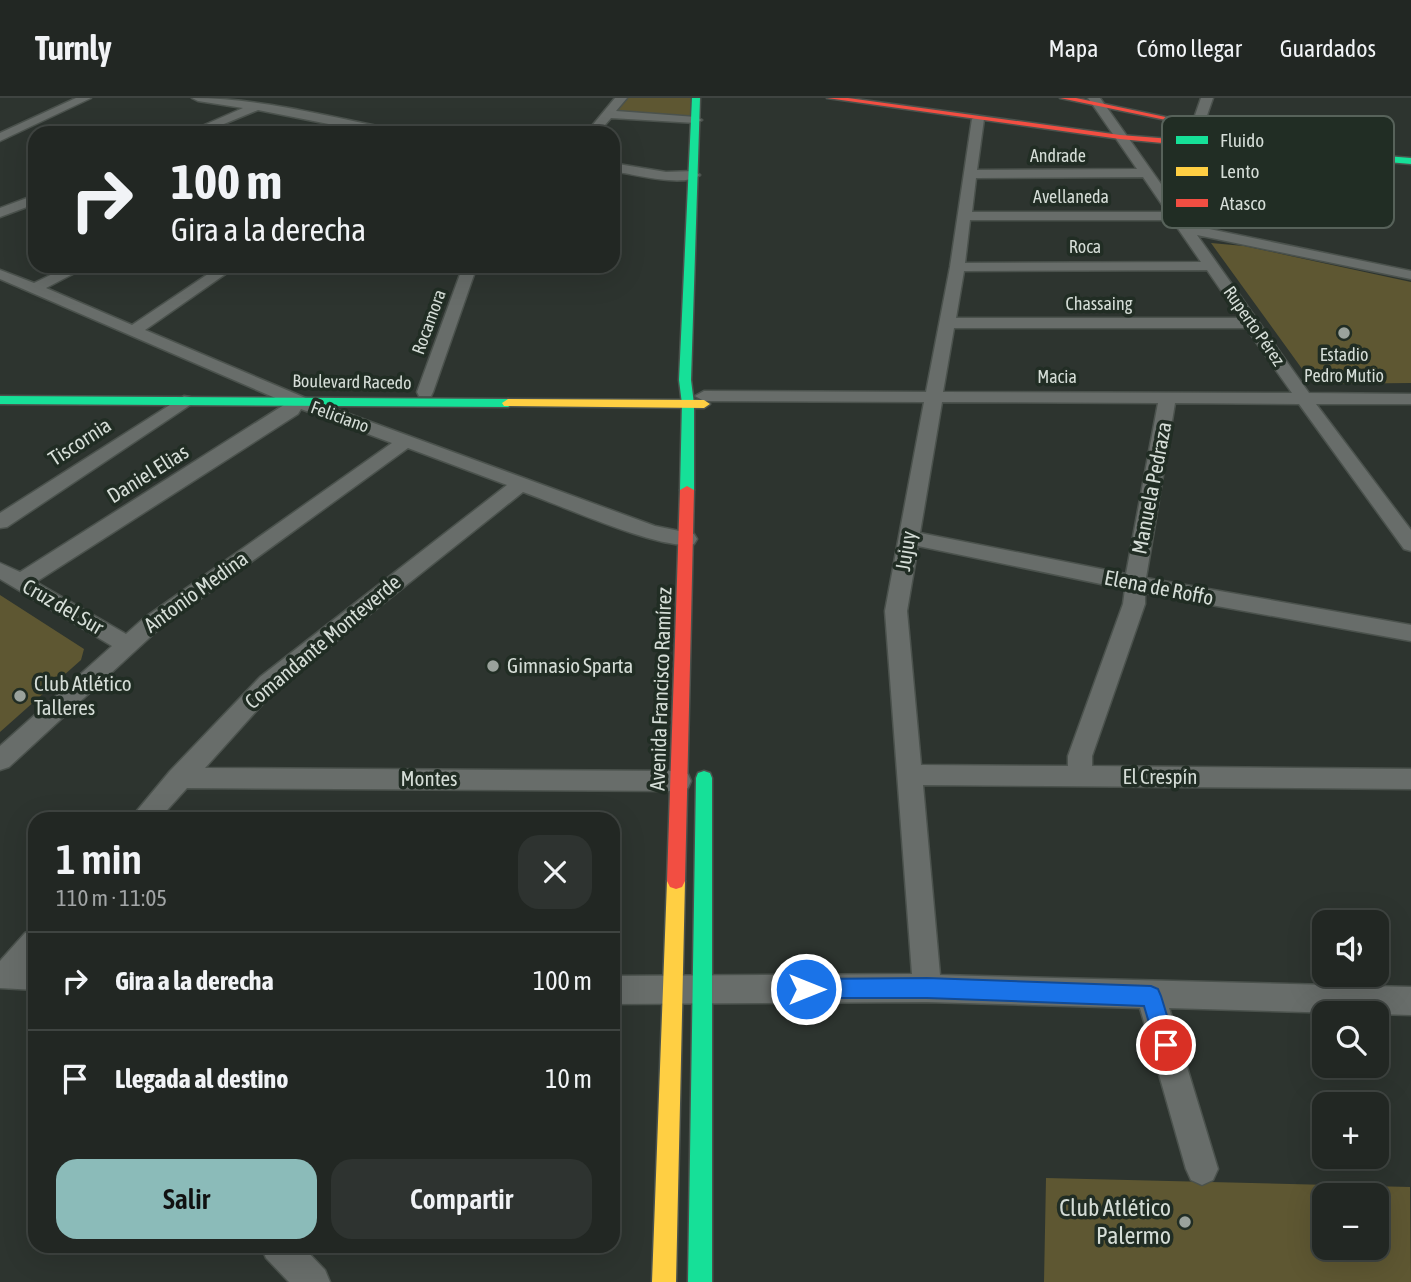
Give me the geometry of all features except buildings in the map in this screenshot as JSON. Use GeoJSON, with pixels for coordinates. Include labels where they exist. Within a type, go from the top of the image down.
{"type":"FeatureCollection","features":[{"type":"Feature","properties":{"kind":"main road","name":"Avenida Francisco Ramírez"},"geometry":{"type":"LineString","coordinates":[[663,1282],[687,538],[697,396],[694,176],[696,98]]}},
{"type":"Feature","properties":{"kind":"main road"},"geometry":{"type":"LineString","coordinates":[[705,299],[708,98]]}},
{"type":"Feature","properties":{"kind":"main road"},"geometry":{"type":"LineString","coordinates":[[831,98],[978,119],[1162,140]]}},
{"type":"Feature","properties":{"kind":"main road"},"geometry":{"type":"LineString","coordinates":[[1064,98],[1162,116]]}},
{"type":"Feature","properties":{"kind":"main road","name":"Boulevard Racedo"},"geometry":{"type":"LineString","coordinates":[[0,390],[697,396]]}},
{"type":"Feature","properties":{"kind":"main road","name":"Avenida Francisco Ramírez"},"geometry":{"type":"LineString","coordinates":[[697,396],[704,457]]}},
{"type":"Feature","properties":{"kind":"main road","name":"Boulevard Racedo"},"geometry":{"type":"LineString","coordinates":[[0,400],[297,401],[697,396]]}},
{"type":"Feature","properties":{"kind":"main road"},"geometry":{"type":"LineString","coordinates":[[699,1282],[704,768]]}},
{"type":"Feature","properties":{"kind":"street"},"geometry":{"type":"LineString","coordinates":[[0,137],[85,98]]}},
{"type":"Feature","properties":{"kind":"street"},"geometry":{"type":"LineString","coordinates":[[198,98],[257,106],[357,126]]}},
{"type":"Feature","properties":{"kind":"street"},"geometry":{"type":"LineString","coordinates":[[209,126],[276,98]]}},
{"type":"Feature","properties":{"kind":"street"},"geometry":{"type":"LineString","coordinates":[[598,126],[621,98]]}},
{"type":"Feature","properties":{"kind":"street"},"geometry":{"type":"LineString","coordinates":[[1205,116],[1207,98]]}},
{"type":"Feature","properties":{"kind":"street","name":"Ruperto Pérez"},"geometry":{"type":"LineString","coordinates":[[1096,102],[1162,196]]}},
{"type":"Feature","properties":{"kind":"street"},"geometry":{"type":"LineString","coordinates":[[608,114],[696,120]]}},
{"type":"Feature","properties":{"kind":"street","name":"Jujuy"},"geometry":{"type":"LineString","coordinates":[[927,988],[896,622],[908,537],[957,267],[978,119]]}},
{"type":"Feature","properties":{"kind":"street"},"geometry":{"type":"LineString","coordinates":[[620,168],[666,176],[694,176]]}},
{"type":"Feature","properties":{"kind":"street","name":"Andrade"},"geometry":{"type":"LineString","coordinates":[[970,174],[1145,173]]}},
{"type":"Feature","properties":{"kind":"street"},"geometry":{"type":"LineString","coordinates":[[0,213],[28,202]]}},
{"type":"Feature","properties":{"kind":"street","name":"Avellaneda"},"geometry":{"type":"LineString","coordinates":[[964,216],[1162,216]]}},
{"type":"Feature","properties":{"kind":"street"},"geometry":{"type":"LineString","coordinates":[[1187,229],[1411,275]]}},
{"type":"Feature","properties":{"kind":"street","name":"Ruperto Pérez"},"geometry":{"type":"LineString","coordinates":[[1187,229],[1304,399],[1410,542]]}},
{"type":"Feature","properties":{"kind":"street","name":"Roca"},"geometry":{"type":"LineString","coordinates":[[957,267],[1213,266]]}},
{"type":"Feature","properties":{"kind":"street"},"geometry":{"type":"LineString","coordinates":[[35,288],[66,273]]}},
{"type":"Feature","properties":{"kind":"street"},"geometry":{"type":"LineString","coordinates":[[134,330],[220,273]]}},
{"type":"Feature","properties":{"kind":"street","name":"Rocamora"},"geometry":{"type":"LineString","coordinates":[[425,392],[468,273]]}},
{"type":"Feature","properties":{"kind":"street","name":"Feliciano"},"geometry":{"type":"LineString","coordinates":[[0,274],[297,401],[651,531],[687,538]]}},
{"type":"Feature","properties":{"kind":"street","name":"Chassaing"},"geometry":{"type":"LineString","coordinates":[[945,323],[1252,323]]}},
{"type":"Feature","properties":{"kind":"street","name":"Macia"},"geometry":{"type":"LineString","coordinates":[[697,396],[1411,399]]}},
{"type":"Feature","properties":{"kind":"street","name":"Manuela Pedraza"},"geometry":{"type":"LineString","coordinates":[[1080,777],[1080,756],[1135,604],[1136,573],[1167,410],[1166,399]]}},
{"type":"Feature","properties":{"kind":"street","name":"Tiscornia"},"geometry":{"type":"LineString","coordinates":[[0,522],[184,401]]}},
{"type":"Feature","properties":{"kind":"street","name":"Daniel Elias"},"geometry":{"type":"LineString","coordinates":[[20,582],[292,410],[297,401]]}},
{"type":"Feature","properties":{"kind":"street","name":"Antonio Medina"},"geometry":{"type":"LineString","coordinates":[[0,760],[126,644],[406,441]]}},
{"type":"Feature","properties":{"kind":"street","name":"Comandante Monteverde"},"geometry":{"type":"LineString","coordinates":[[149,812],[252,698],[277,675],[521,484]]}},
{"type":"Feature","properties":{"kind":"street","name":"Elena de Roffo"},"geometry":{"type":"LineString","coordinates":[[908,537],[1137,584],[1411,633]]}},
{"type":"Feature","properties":{"kind":"street","name":"Cruz del Sur"},"geometry":{"type":"LineString","coordinates":[[0,570],[126,644]]}},
{"type":"Feature","properties":{"kind":"street","name":"El Crespín"},"geometry":{"type":"LineString","coordinates":[[909,775],[1411,779]]}},
{"type":"Feature","properties":{"kind":"street","name":"Montes"},"geometry":{"type":"LineString","coordinates":[[179,778],[679,781]]}},
{"type":"Feature","properties":{"kind":"street"},"geometry":{"type":"LineString","coordinates":[[3,975],[28,949]]}},
{"type":"Feature","properties":{"kind":"street"},"geometry":{"type":"LineString","coordinates":[[3,975],[28,976]]}},
{"type":"Feature","properties":{"kind":"street"},"geometry":{"type":"LineString","coordinates":[[620,990],[927,988],[1411,1001]]}},
{"type":"Feature","properties":{"kind":"street"},"geometry":{"type":"LineString","coordinates":[[1151,996],[1202,1169]]}},
{"type":"Feature","properties":{"kind":"street"},"geometry":{"type":"LineString","coordinates":[[285,1253],[313,1282]]}},
{"type":"Feature","properties":{"kind":"shaded area"},"geometry":{"type":"Polygon","coordinates":[[[621,98],[696,98],[696,120],[608,114],[621,98]]]}},
{"type":"Feature","properties":{"kind":"shaded area","name":"Estadio Pedro Mutio"},"geometry":{"type":"Polygon","coordinates":[[[1211,243],[1244,246],[1411,282],[1411,383],[1313,384],[1211,243]]]}},
{"type":"Feature","properties":{"kind":"shaded area","name":"Club Atlético Talleres"},"geometry":{"type":"Polygon","coordinates":[[[0,595],[84,649],[81,660],[0,732],[0,595]]]}},
{"type":"Feature","properties":{"kind":"shaded area","name":"Club Atlético Palermo"},"geometry":{"type":"Polygon","coordinates":[[[1046,1178],[1312,1185],[1312,1260],[1389,1260],[1389,1186],[1410,1187],[1411,1282],[1044,1282],[1046,1178]]]}},
{"type":"Feature","properties":{"kind":"traffic: fast"},"geometry":{"type":"LineString","coordinates":[[687,490],[688,404],[685,380],[696,98]]}},
{"type":"Feature","properties":{"kind":"traffic: fast"},"geometry":{"type":"LineString","coordinates":[[1394,160],[1411,161]]}},
{"type":"Feature","properties":{"kind":"traffic: fast"},"geometry":{"type":"LineString","coordinates":[[0,400],[508,403]]}},
{"type":"Feature","properties":{"kind":"traffic: fast"},"geometry":{"type":"LineString","coordinates":[[700,1282],[704,778]]}},
{"type":"Feature","properties":{"kind":"traffic: slow"},"geometry":{"type":"LineString","coordinates":[[508,403],[704,404]]}},
{"type":"Feature","properties":{"kind":"traffic: slow"},"geometry":{"type":"LineString","coordinates":[[664,1282],[676,881]]}},
{"type":"Feature","properties":{"kind":"traffic: jam"},"geometry":{"type":"LineString","coordinates":[[831,98],[1162,141]]}},
{"type":"Feature","properties":{"kind":"traffic: jam"},"geometry":{"type":"LineString","coordinates":[[1064,98],[1162,117]]}},
{"type":"Feature","properties":{"kind":"traffic: jam"},"geometry":{"type":"LineString","coordinates":[[676,881],[687,490]]}},
{"type":"Feature","properties":{"kind":"place","name":"Estadio Pedro Mutio"},"geometry":{"type":"Point","coordinates":[1344,333]}},
{"type":"Feature","properties":{"kind":"place","name":"Gimnasio Sparta"},"geometry":{"type":"Point","coordinates":[493,666]}},
{"type":"Feature","properties":{"kind":"place","name":"Club Atlético Talleres"},"geometry":{"type":"Point","coordinates":[20,696]}},
{"type":"Feature","properties":{"kind":"place","name":"Club Atlético Palermo"},"geometry":{"type":"Point","coordinates":[1185,1222]}},
{"type":"Feature","properties":{"kind":"route"},"geometry":{"type":"LineString","coordinates":[[806,989],[927,988],[1151,996],[1166,1045]]}}]}
